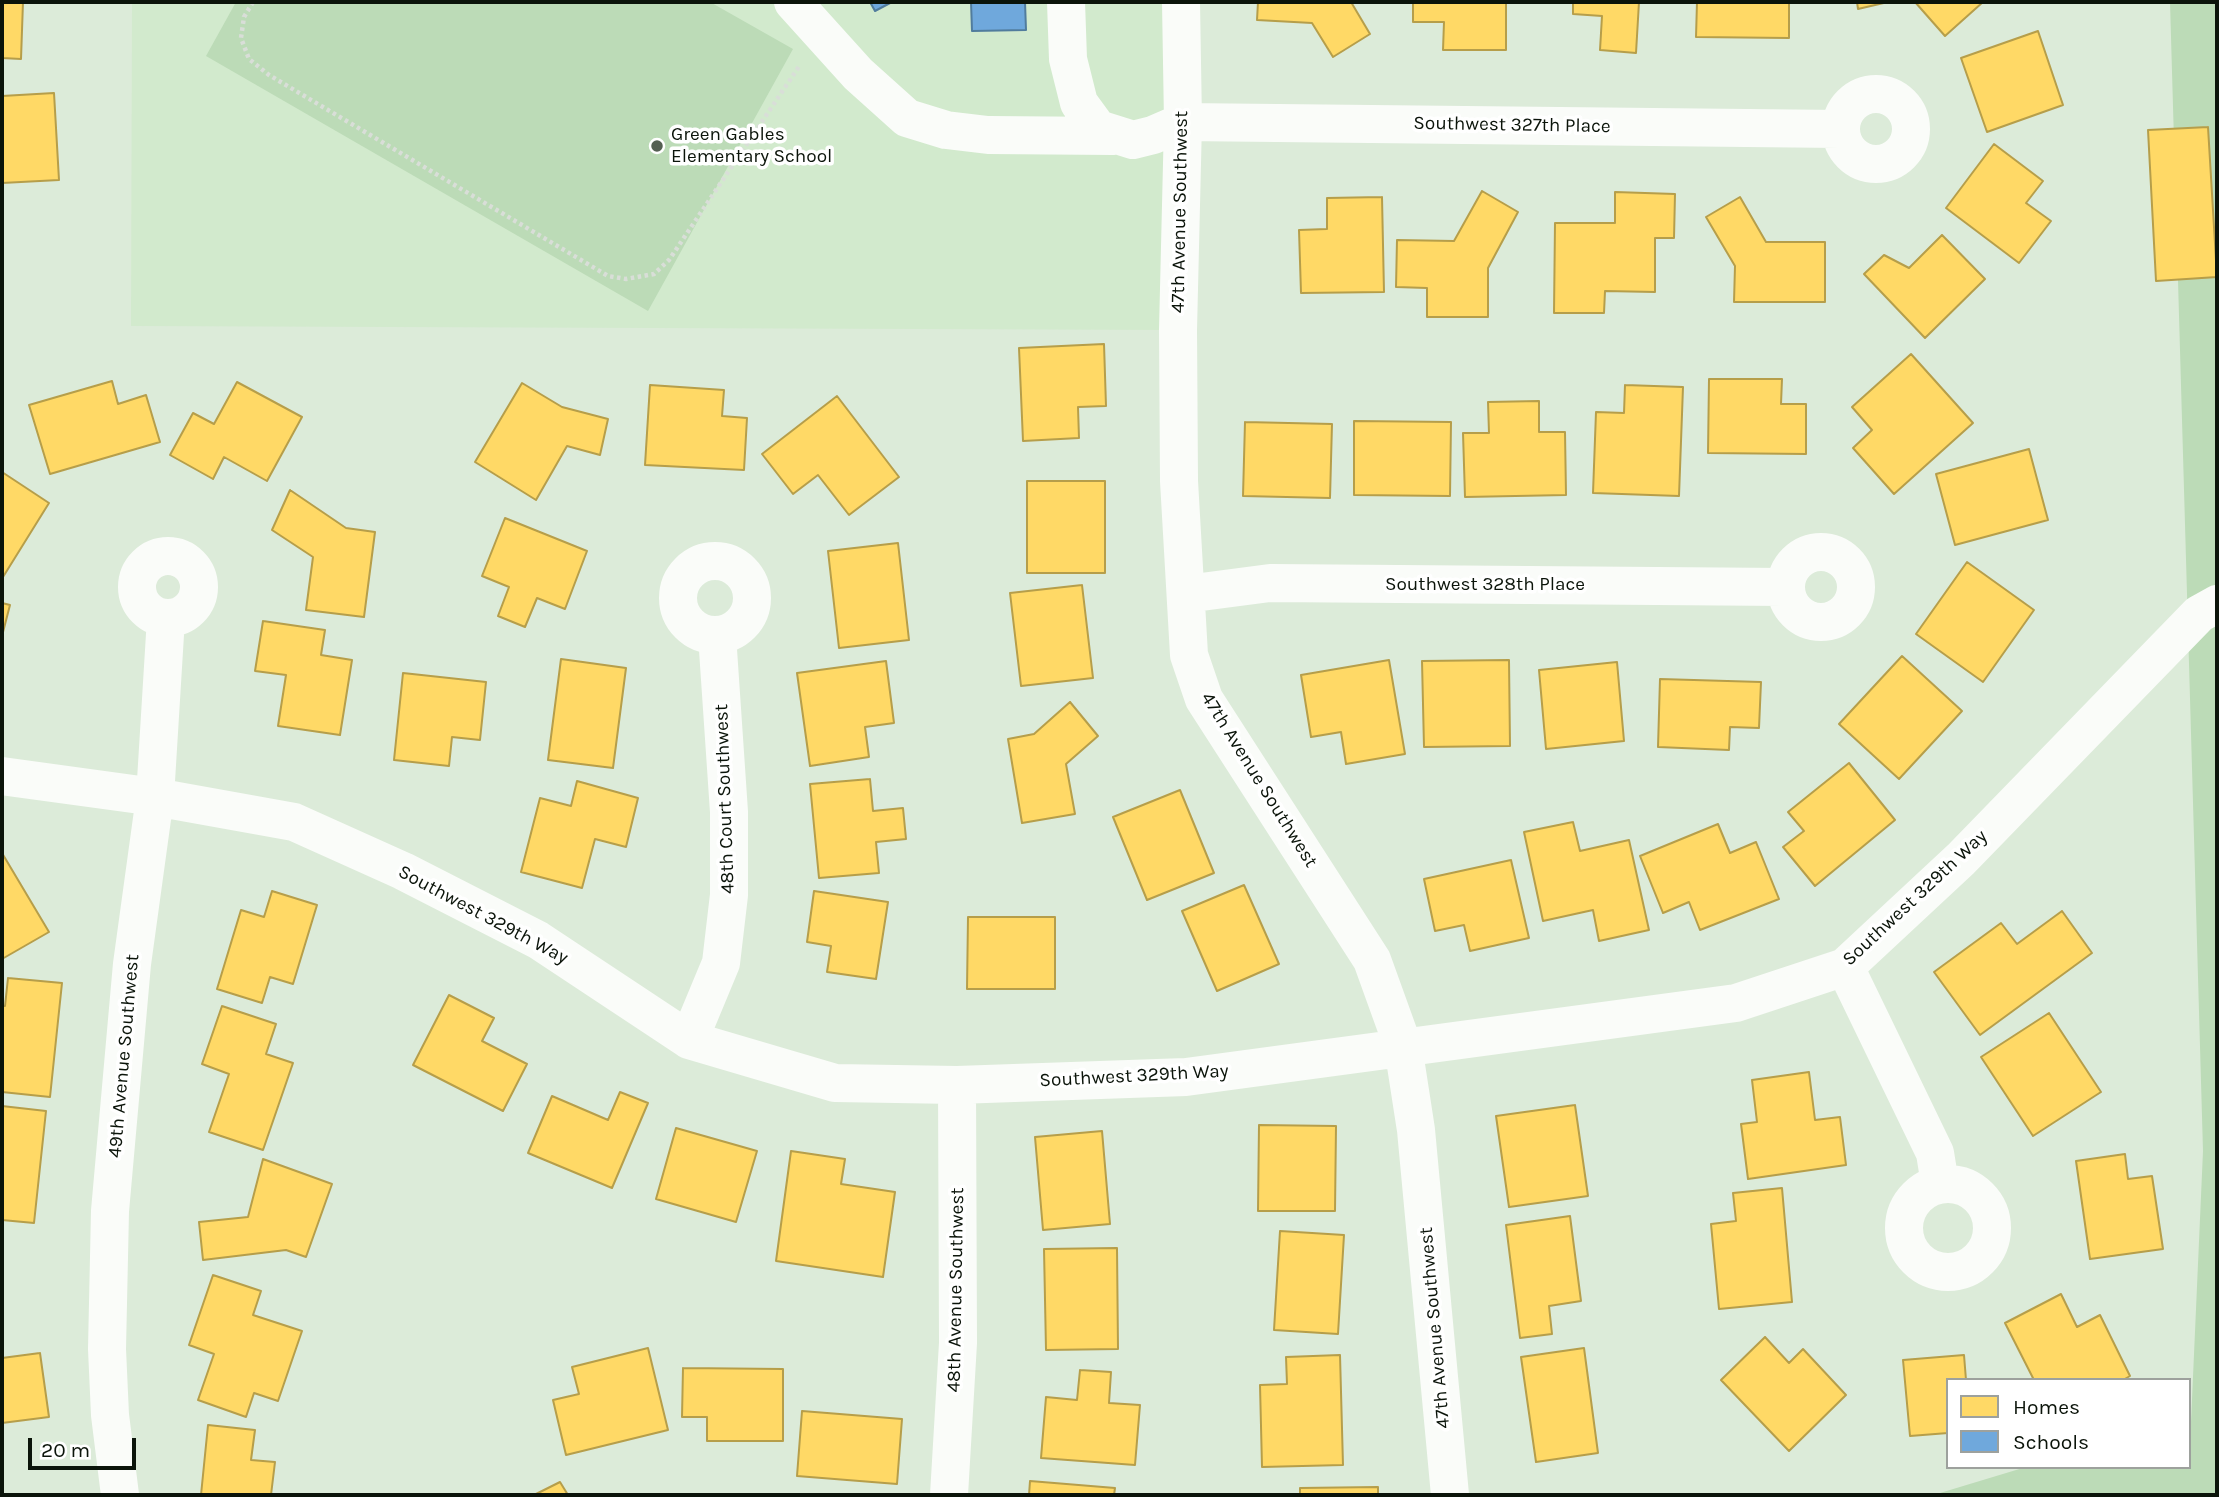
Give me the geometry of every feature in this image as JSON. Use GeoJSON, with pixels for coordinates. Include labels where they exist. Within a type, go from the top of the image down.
{"type":"FeatureCollection","features":[{"type":"Feature","properties":{"kind":"street"},"geometry":{"type":"LineString","coordinates":[[793,2],[821,34],[907,118],[946,130],[988,135],[1114,136],[1133,139],[1153,135],[1183,122]]}},
{"type":"Feature","properties":{"kind":"street"},"geometry":{"type":"LineString","coordinates":[[1066,2],[1072,86],[1079,103],[1098,129],[1114,136]]}},
{"type":"Feature","properties":{"kind":"street","name":"47th Avenue Southwest"},"geometry":{"type":"LineString","coordinates":[[1181,2],[1183,122],[1178,330],[1180,495],[1189,654],[1204,699],[1372,960],[1403,1046],[1416,1130],[1450,1495]]}},
{"type":"Feature","properties":{"kind":"street","name":"Southwest 327th Place"},"geometry":{"type":"LineString","coordinates":[[1183,122],[1840,129]]}},
{"type":"Feature","properties":{"kind":"street","name":"Southwest 328th Place"},"geometry":{"type":"LineString","coordinates":[[1186,594],[1270,583],[1785,587]]}},
{"type":"Feature","properties":{"kind":"street","name":"Southwest 329th Way"},"geometry":{"type":"LineString","coordinates":[[2,776],[155,797],[293,821],[390,865],[538,940],[689,1040],[835,1083],[957,1084],[1186,1077],[1736,1003],[1845,967],[1961,859],[2200,614],[2217,604]]}},
{"type":"Feature","properties":{"kind":"street","name":"49th Avenue Southwest"},"geometry":{"type":"LineString","coordinates":[[120,1495],[111,1429],[107,1349],[110,1211],[132,964],[155,797],[166,618]]}},
{"type":"Feature","properties":{"kind":"street","name":"48th Court Southwest"},"geometry":{"type":"LineString","coordinates":[[689,1040],[721,963],[729,895],[729,812],[717,635]]}},
{"type":"Feature","properties":{"kind":"street"},"geometry":{"type":"LineString","coordinates":[[1845,967],[1935,1153],[1940,1184]]}},
{"type":"Feature","properties":{"kind":"street","name":"48th Avenue Southwest"},"geometry":{"type":"LineString","coordinates":[[949,1495],[958,1343],[957,1084]]}},
{"type":"Feature","properties":{"kind":"path"},"geometry":{"type":"LineString","coordinates":[[253,2],[244,17],[241,38],[249,59],[269,75],[608,276],[626,279],[654,274],[669,260],[821,34]]}},
{"type":"Feature","properties":{"kind":"shaded area","name":"Green Gables Elementary School"},"geometry":{"type":"Polygon","coordinates":[[[132,2],[1181,2],[1178,330],[131,326],[132,2]]]}},
{"type":"Feature","properties":{"kind":"shaded area"},"geometry":{"type":"Polygon","coordinates":[[[236,2],[710,2],[793,49],[648,311],[206,56],[236,2]]]}},
{"type":"Feature","properties":{"kind":"shaded area"},"geometry":{"type":"Polygon","coordinates":[[[2170,2],[2217,2],[2217,1495],[1941,1495],[1940,1493],[2019,1469],[2191,1469],[2203,1151],[2170,2]]]}},
{"type":"Feature","properties":{"kind":"building: Homes"},"geometry":{"type":"Polygon","coordinates":[[[2,2],[23,2],[21,59],[2,58],[2,2]]]}},
{"type":"Feature","properties":{"kind":"building: Homes"},"geometry":{"type":"Polygon","coordinates":[[[1258,2],[1351,2],[1370,34],[1333,57],[1312,23],[1257,20],[1258,2]]]}},
{"type":"Feature","properties":{"kind":"building: Homes"},"geometry":{"type":"Polygon","coordinates":[[[1413,2],[1506,2],[1506,50],[1443,50],[1444,22],[1413,22],[1413,2]]]}},
{"type":"Feature","properties":{"kind":"building: Homes"},"geometry":{"type":"Polygon","coordinates":[[[1550,2],[1639,2],[1636,53],[1600,50],[1602,16],[1573,14],[1573,3],[1550,2]]]}},
{"type":"Feature","properties":{"kind":"building: Homes"},"geometry":{"type":"Polygon","coordinates":[[[1697,2],[1789,2],[1789,38],[1696,37],[1697,2]]]}},
{"type":"Feature","properties":{"kind":"building: Homes"},"geometry":{"type":"Polygon","coordinates":[[[1857,2],[1888,2],[1858,9],[1857,2]]]}},
{"type":"Feature","properties":{"kind":"building: Homes"},"geometry":{"type":"Polygon","coordinates":[[[1915,2],[1983,2],[1945,36],[1915,2]]]}},
{"type":"Feature","properties":{"kind":"building: Homes"},"geometry":{"type":"Polygon","coordinates":[[[2038,31],[2063,105],[1987,132],[1961,58],[2038,31]]]}},
{"type":"Feature","properties":{"kind":"building: Homes"},"geometry":{"type":"Polygon","coordinates":[[[54,93],[59,180],[2,183],[2,96],[54,93]]]}},
{"type":"Feature","properties":{"kind":"building: Homes"},"geometry":{"type":"Polygon","coordinates":[[[2208,127],[2217,277],[2156,281],[2148,130],[2208,127]]]}},
{"type":"Feature","properties":{"kind":"building: Homes"},"geometry":{"type":"Polygon","coordinates":[[[1994,144],[2043,181],[2026,203],[2051,221],[2019,263],[1946,208],[1994,144]]]}},
{"type":"Feature","properties":{"kind":"building: Homes"},"geometry":{"type":"Polygon","coordinates":[[[1482,191],[1518,212],[1488,268],[1488,317],[1427,317],[1427,288],[1396,287],[1397,240],[1454,241],[1482,191]]]}},
{"type":"Feature","properties":{"kind":"building: Homes"},"geometry":{"type":"Polygon","coordinates":[[[1615,192],[1675,194],[1674,238],[1655,238],[1655,292],[1605,291],[1604,313],[1554,313],[1555,223],[1615,223],[1615,192]]]}},
{"type":"Feature","properties":{"kind":"building: Homes"},"geometry":{"type":"Polygon","coordinates":[[[1382,197],[1384,292],[1301,293],[1299,230],[1327,229],[1327,198],[1382,197]]]}},
{"type":"Feature","properties":{"kind":"building: Homes"},"geometry":{"type":"Polygon","coordinates":[[[1740,197],[1766,242],[1825,242],[1825,302],[1734,302],[1735,266],[1706,217],[1740,197]]]}},
{"type":"Feature","properties":{"kind":"building: Homes"},"geometry":{"type":"Polygon","coordinates":[[[1942,235],[1985,279],[1925,338],[1864,274],[1884,255],[1909,268],[1942,235]]]}},
{"type":"Feature","properties":{"kind":"building: Homes"},"geometry":{"type":"Polygon","coordinates":[[[1104,344],[1106,406],[1078,407],[1079,438],[1023,441],[1019,348],[1104,344]]]}},
{"type":"Feature","properties":{"kind":"building: Homes"},"geometry":{"type":"Polygon","coordinates":[[[1911,354],[1973,423],[1894,494],[1853,448],[1872,430],[1852,407],[1911,354]]]}},
{"type":"Feature","properties":{"kind":"building: Homes"},"geometry":{"type":"Polygon","coordinates":[[[1709,379],[1782,379],[1781,404],[1806,404],[1806,454],[1708,453],[1709,379]]]}},
{"type":"Feature","properties":{"kind":"building: Homes"},"geometry":{"type":"Polygon","coordinates":[[[112,381],[118,404],[146,395],[160,442],[50,474],[29,405],[112,381]]]}},
{"type":"Feature","properties":{"kind":"building: Homes"},"geometry":{"type":"Polygon","coordinates":[[[237,382],[302,417],[267,481],[224,457],[213,479],[170,455],[193,413],[214,424],[237,382]]]}},
{"type":"Feature","properties":{"kind":"building: Homes"},"geometry":{"type":"Polygon","coordinates":[[[522,383],[562,407],[608,419],[600,455],[567,446],[536,500],[475,462],[522,383]]]}},
{"type":"Feature","properties":{"kind":"building: Homes"},"geometry":{"type":"Polygon","coordinates":[[[650,385],[724,390],[722,416],[747,418],[744,470],[645,465],[650,385]]]}},
{"type":"Feature","properties":{"kind":"building: Homes"},"geometry":{"type":"Polygon","coordinates":[[[1625,385],[1683,387],[1679,496],[1593,493],[1596,412],[1624,413],[1625,385]]]}},
{"type":"Feature","properties":{"kind":"building: Homes"},"geometry":{"type":"Polygon","coordinates":[[[837,396],[899,477],[849,515],[818,475],[793,494],[762,454],[837,396]]]}},
{"type":"Feature","properties":{"kind":"building: Homes"},"geometry":{"type":"Polygon","coordinates":[[[1539,401],[1539,432],[1565,432],[1566,495],[1465,497],[1463,433],[1489,433],[1488,402],[1539,401]]]}},
{"type":"Feature","properties":{"kind":"building: Homes"},"geometry":{"type":"Polygon","coordinates":[[[1354,421],[1451,422],[1450,496],[1354,495],[1354,421]]]}},
{"type":"Feature","properties":{"kind":"building: Homes"},"geometry":{"type":"Polygon","coordinates":[[[1245,422],[1332,424],[1330,498],[1243,496],[1245,422]]]}},
{"type":"Feature","properties":{"kind":"building: Homes"},"geometry":{"type":"Polygon","coordinates":[[[2029,449],[2048,520],[1955,545],[1936,474],[2029,449]]]}},
{"type":"Feature","properties":{"kind":"building: Homes"},"geometry":{"type":"Polygon","coordinates":[[[2,472],[49,503],[3,577],[2,576],[2,472]]]}},
{"type":"Feature","properties":{"kind":"building: Homes"},"geometry":{"type":"Polygon","coordinates":[[[1027,481],[1105,481],[1105,573],[1027,573],[1027,481]]]}},
{"type":"Feature","properties":{"kind":"building: Homes"},"geometry":{"type":"Polygon","coordinates":[[[290,490],[346,528],[375,532],[364,617],[306,610],[313,557],[272,530],[290,490]]]}},
{"type":"Feature","properties":{"kind":"building: Homes"},"geometry":{"type":"Polygon","coordinates":[[[505,518],[587,551],[565,609],[537,598],[525,627],[498,616],[509,587],[482,576],[505,518]]]}},
{"type":"Feature","properties":{"kind":"building: Homes"},"geometry":{"type":"Polygon","coordinates":[[[898,543],[909,640],[839,648],[828,551],[898,543]]]}},
{"type":"Feature","properties":{"kind":"building: Homes"},"geometry":{"type":"Polygon","coordinates":[[[1967,562],[2034,610],[1983,682],[1916,634],[1967,562]]]}},
{"type":"Feature","properties":{"kind":"building: Homes"},"geometry":{"type":"Polygon","coordinates":[[[1082,585],[1093,678],[1021,686],[1010,593],[1082,585]]]}},
{"type":"Feature","properties":{"kind":"building: Homes"},"geometry":{"type":"Polygon","coordinates":[[[2,603],[10,605],[2,636],[2,603]]]}},
{"type":"Feature","properties":{"kind":"building: Homes"},"geometry":{"type":"Polygon","coordinates":[[[263,621],[325,630],[321,655],[352,660],[340,735],[278,726],[286,675],[255,671],[263,621]]]}},
{"type":"Feature","properties":{"kind":"building: Homes"},"geometry":{"type":"Polygon","coordinates":[[[1902,656],[1962,711],[1899,779],[1839,724],[1902,656]]]}},
{"type":"Feature","properties":{"kind":"building: Homes"},"geometry":{"type":"Polygon","coordinates":[[[561,659],[626,668],[613,768],[548,760],[561,659]]]}},
{"type":"Feature","properties":{"kind":"building: Homes"},"geometry":{"type":"Polygon","coordinates":[[[1389,660],[1405,754],[1346,764],[1341,732],[1311,737],[1301,675],[1389,660]]]}},
{"type":"Feature","properties":{"kind":"building: Homes"},"geometry":{"type":"Polygon","coordinates":[[[1509,660],[1510,746],[1424,747],[1422,661],[1509,660]]]}},
{"type":"Feature","properties":{"kind":"building: Homes"},"geometry":{"type":"Polygon","coordinates":[[[886,661],[894,723],[865,727],[869,757],[810,766],[797,673],[886,661]]]}},
{"type":"Feature","properties":{"kind":"building: Homes"},"geometry":{"type":"Polygon","coordinates":[[[1617,662],[1624,741],[1546,749],[1539,670],[1617,662]]]}},
{"type":"Feature","properties":{"kind":"building: Homes"},"geometry":{"type":"Polygon","coordinates":[[[403,673],[486,682],[480,740],[452,737],[449,766],[394,760],[403,673]]]}},
{"type":"Feature","properties":{"kind":"building: Homes"},"geometry":{"type":"Polygon","coordinates":[[[1660,679],[1761,682],[1759,728],[1730,727],[1729,750],[1658,747],[1660,679]]]}},
{"type":"Feature","properties":{"kind":"building: Homes"},"geometry":{"type":"Polygon","coordinates":[[[1070,702],[1098,736],[1066,764],[1075,814],[1022,823],[1008,739],[1034,734],[1070,702]]]}},
{"type":"Feature","properties":{"kind":"building: Homes"},"geometry":{"type":"Polygon","coordinates":[[[1849,763],[1895,820],[1815,886],[1783,847],[1804,831],[1788,812],[1849,763]]]}},
{"type":"Feature","properties":{"kind":"building: Homes"},"geometry":{"type":"Polygon","coordinates":[[[870,779],[873,811],[903,808],[906,839],[876,842],[879,873],[819,878],[810,784],[870,779]]]}},
{"type":"Feature","properties":{"kind":"building: Homes"},"geometry":{"type":"Polygon","coordinates":[[[577,781],[638,798],[626,847],[595,839],[582,888],[521,872],[540,798],[571,806],[577,781]]]}},
{"type":"Feature","properties":{"kind":"building: Homes"},"geometry":{"type":"Polygon","coordinates":[[[1180,790],[1214,873],[1147,900],[1113,817],[1180,790]]]}},
{"type":"Feature","properties":{"kind":"building: Homes"},"geometry":{"type":"Polygon","coordinates":[[[1573,822],[1580,851],[1629,840],[1649,930],[1599,941],[1593,910],[1543,921],[1524,832],[1573,822]]]}},
{"type":"Feature","properties":{"kind":"building: Homes"},"geometry":{"type":"Polygon","coordinates":[[[1718,824],[1730,853],[1756,842],[1779,899],[1700,930],[1689,902],[1663,913],[1640,856],[1718,824]]]}},
{"type":"Feature","properties":{"kind":"building: Homes"},"geometry":{"type":"Polygon","coordinates":[[[2,853],[49,932],[2,959],[2,853]]]}},
{"type":"Feature","properties":{"kind":"building: Homes"},"geometry":{"type":"Polygon","coordinates":[[[1511,860],[1529,938],[1470,951],[1464,925],[1435,931],[1424,879],[1511,860]]]}},
{"type":"Feature","properties":{"kind":"building: Homes"},"geometry":{"type":"Polygon","coordinates":[[[1244,885],[1279,964],[1217,991],[1182,911],[1244,885]]]}},
{"type":"Feature","properties":{"kind":"building: Homes"},"geometry":{"type":"Polygon","coordinates":[[[272,891],[317,905],[293,984],[270,977],[262,1003],[217,989],[241,910],[264,917],[272,891]]]}},
{"type":"Feature","properties":{"kind":"building: Homes"},"geometry":{"type":"Polygon","coordinates":[[[814,891],[888,902],[876,979],[827,972],[831,946],[807,942],[814,891]]]}},
{"type":"Feature","properties":{"kind":"building: Homes"},"geometry":{"type":"Polygon","coordinates":[[[2062,911],[2092,953],[1980,1035],[1934,972],[2001,923],[2017,944],[2062,911]]]}},
{"type":"Feature","properties":{"kind":"building: Homes"},"geometry":{"type":"Polygon","coordinates":[[[968,917],[1055,917],[1055,989],[967,989],[968,917]]]}},
{"type":"Feature","properties":{"kind":"building: Homes"},"geometry":{"type":"Polygon","coordinates":[[[8,978],[62,983],[50,1097],[2,1092],[2,1006],[5,1006],[8,978]]]}},
{"type":"Feature","properties":{"kind":"building: Homes"},"geometry":{"type":"Polygon","coordinates":[[[449,995],[494,1018],[482,1041],[527,1064],[503,1111],[413,1065],[449,995]]]}},
{"type":"Feature","properties":{"kind":"building: Homes"},"geometry":{"type":"Polygon","coordinates":[[[222,1006],[276,1024],[266,1054],[293,1063],[263,1150],[209,1132],[229,1074],[202,1064],[222,1006]]]}},
{"type":"Feature","properties":{"kind":"building: Homes"},"geometry":{"type":"Polygon","coordinates":[[[2049,1013],[2101,1092],[2033,1136],[1981,1057],[2049,1013]]]}},
{"type":"Feature","properties":{"kind":"building: Homes"},"geometry":{"type":"Polygon","coordinates":[[[1809,1072],[1815,1120],[1840,1117],[1846,1165],[1748,1179],[1741,1124],[1757,1122],[1752,1080],[1809,1072]]]}},
{"type":"Feature","properties":{"kind":"building: Homes"},"geometry":{"type":"Polygon","coordinates":[[[620,1092],[648,1103],[612,1188],[528,1153],[552,1096],[608,1120],[620,1092]]]}},
{"type":"Feature","properties":{"kind":"building: Homes"},"geometry":{"type":"Polygon","coordinates":[[[1575,1105],[1588,1196],[1509,1207],[1496,1116],[1575,1105]]]}},
{"type":"Feature","properties":{"kind":"building: Homes"},"geometry":{"type":"Polygon","coordinates":[[[2,1106],[46,1111],[34,1223],[2,1220],[2,1106]]]}},
{"type":"Feature","properties":{"kind":"building: Homes"},"geometry":{"type":"Polygon","coordinates":[[[1259,1125],[1336,1126],[1335,1211],[1258,1211],[1259,1125]]]}},
{"type":"Feature","properties":{"kind":"building: Homes"},"geometry":{"type":"Polygon","coordinates":[[[676,1128],[757,1151],[736,1222],[656,1199],[676,1128]]]}},
{"type":"Feature","properties":{"kind":"building: Homes"},"geometry":{"type":"Polygon","coordinates":[[[1102,1131],[1110,1224],[1043,1230],[1035,1137],[1102,1131]]]}},
{"type":"Feature","properties":{"kind":"building: Homes"},"geometry":{"type":"Polygon","coordinates":[[[791,1151],[845,1159],[841,1184],[895,1192],[883,1277],[776,1261],[791,1151]]]}},
{"type":"Feature","properties":{"kind":"building: Homes"},"geometry":{"type":"Polygon","coordinates":[[[2125,1154],[2128,1179],[2152,1176],[2163,1249],[2090,1259],[2076,1161],[2125,1154]]]}},
{"type":"Feature","properties":{"kind":"building: Homes"},"geometry":{"type":"Polygon","coordinates":[[[263,1159],[332,1184],[306,1257],[286,1250],[203,1260],[199,1222],[248,1217],[263,1159]]]}},
{"type":"Feature","properties":{"kind":"building: Homes"},"geometry":{"type":"Polygon","coordinates":[[[1782,1188],[1792,1302],[1719,1309],[1711,1224],[1736,1221],[1733,1193],[1782,1188]]]}},
{"type":"Feature","properties":{"kind":"building: Homes"},"geometry":{"type":"Polygon","coordinates":[[[1570,1216],[1581,1301],[1549,1306],[1552,1334],[1520,1338],[1506,1225],[1570,1216]]]}},
{"type":"Feature","properties":{"kind":"building: Homes"},"geometry":{"type":"Polygon","coordinates":[[[1280,1231],[1344,1235],[1338,1334],[1274,1330],[1280,1231]]]}},
{"type":"Feature","properties":{"kind":"building: Homes"},"geometry":{"type":"Polygon","coordinates":[[[1117,1248],[1118,1349],[1046,1350],[1044,1249],[1117,1248]]]}},
{"type":"Feature","properties":{"kind":"building: Homes"},"geometry":{"type":"Polygon","coordinates":[[[213,1275],[261,1291],[253,1315],[302,1331],[278,1401],[254,1393],[246,1417],[198,1400],[214,1354],[189,1345],[213,1275]]]}},
{"type":"Feature","properties":{"kind":"building: Homes"},"geometry":{"type":"Polygon","coordinates":[[[2061,1294],[2077,1327],[2100,1315],[2130,1376],[2033,1378],[2005,1323],[2061,1294]]]}},
{"type":"Feature","properties":{"kind":"building: Homes"},"geometry":{"type":"Polygon","coordinates":[[[1765,1337],[1789,1363],[1803,1349],[1846,1395],[1789,1451],[1721,1380],[1765,1337]]]}},
{"type":"Feature","properties":{"kind":"building: Homes"},"geometry":{"type":"Polygon","coordinates":[[[648,1348],[668,1430],[566,1455],[553,1400],[579,1394],[572,1367],[648,1348]]]}},
{"type":"Feature","properties":{"kind":"building: Homes"},"geometry":{"type":"Polygon","coordinates":[[[1584,1348],[1598,1453],[1536,1462],[1521,1357],[1584,1348]]]}},
{"type":"Feature","properties":{"kind":"building: Homes"},"geometry":{"type":"Polygon","coordinates":[[[40,1353],[49,1417],[2,1423],[2,1358],[40,1353]]]}},
{"type":"Feature","properties":{"kind":"building: Homes"},"geometry":{"type":"Polygon","coordinates":[[[1340,1355],[1343,1465],[1262,1467],[1260,1385],[1287,1384],[1286,1357],[1340,1355]]]}},
{"type":"Feature","properties":{"kind":"building: Homes"},"geometry":{"type":"Polygon","coordinates":[[[1964,1355],[1966,1378],[1946,1378],[1946,1433],[1910,1436],[1903,1360],[1964,1355]]]}},
{"type":"Feature","properties":{"kind":"building: Homes"},"geometry":{"type":"Polygon","coordinates":[[[683,1368],[783,1369],[783,1441],[707,1441],[707,1417],[682,1417],[683,1368]]]}},
{"type":"Feature","properties":{"kind":"building: Homes"},"geometry":{"type":"Polygon","coordinates":[[[1080,1370],[1111,1372],[1109,1403],[1140,1405],[1135,1465],[1041,1458],[1046,1397],[1077,1400],[1080,1370]]]}},
{"type":"Feature","properties":{"kind":"building: Homes"},"geometry":{"type":"Polygon","coordinates":[[[802,1411],[902,1419],[897,1484],[797,1476],[802,1411]]]}},
{"type":"Feature","properties":{"kind":"building: Homes"},"geometry":{"type":"Polygon","coordinates":[[[208,1425],[255,1430],[251,1460],[275,1462],[271,1495],[201,1495],[208,1425]]]}},
{"type":"Feature","properties":{"kind":"building: Homes"},"geometry":{"type":"Polygon","coordinates":[[[1030,1481],[1115,1488],[1114,1495],[1029,1495],[1030,1481]]]}},
{"type":"Feature","properties":{"kind":"building: Homes"},"geometry":{"type":"Polygon","coordinates":[[[560,1482],[568,1495],[534,1495],[560,1482]]]}},
{"type":"Feature","properties":{"kind":"building: Homes"},"geometry":{"type":"Polygon","coordinates":[[[1378,1487],[1378,1495],[1300,1495],[1300,1488],[1378,1487]]]}},
{"type":"Feature","properties":{"kind":"building: Schools"},"geometry":{"type":"Polygon","coordinates":[[[870,2],[892,2],[875,11],[870,2]]]}},
{"type":"Feature","properties":{"kind":"building: Schools"},"geometry":{"type":"Polygon","coordinates":[[[971,2],[1025,2],[1026,30],[972,31],[971,2]]]}},
{"type":"Feature","properties":{"kind":"place","name":"Green Gables Elementary School"},"geometry":{"type":"Point","coordinates":[657,146]}}]}
